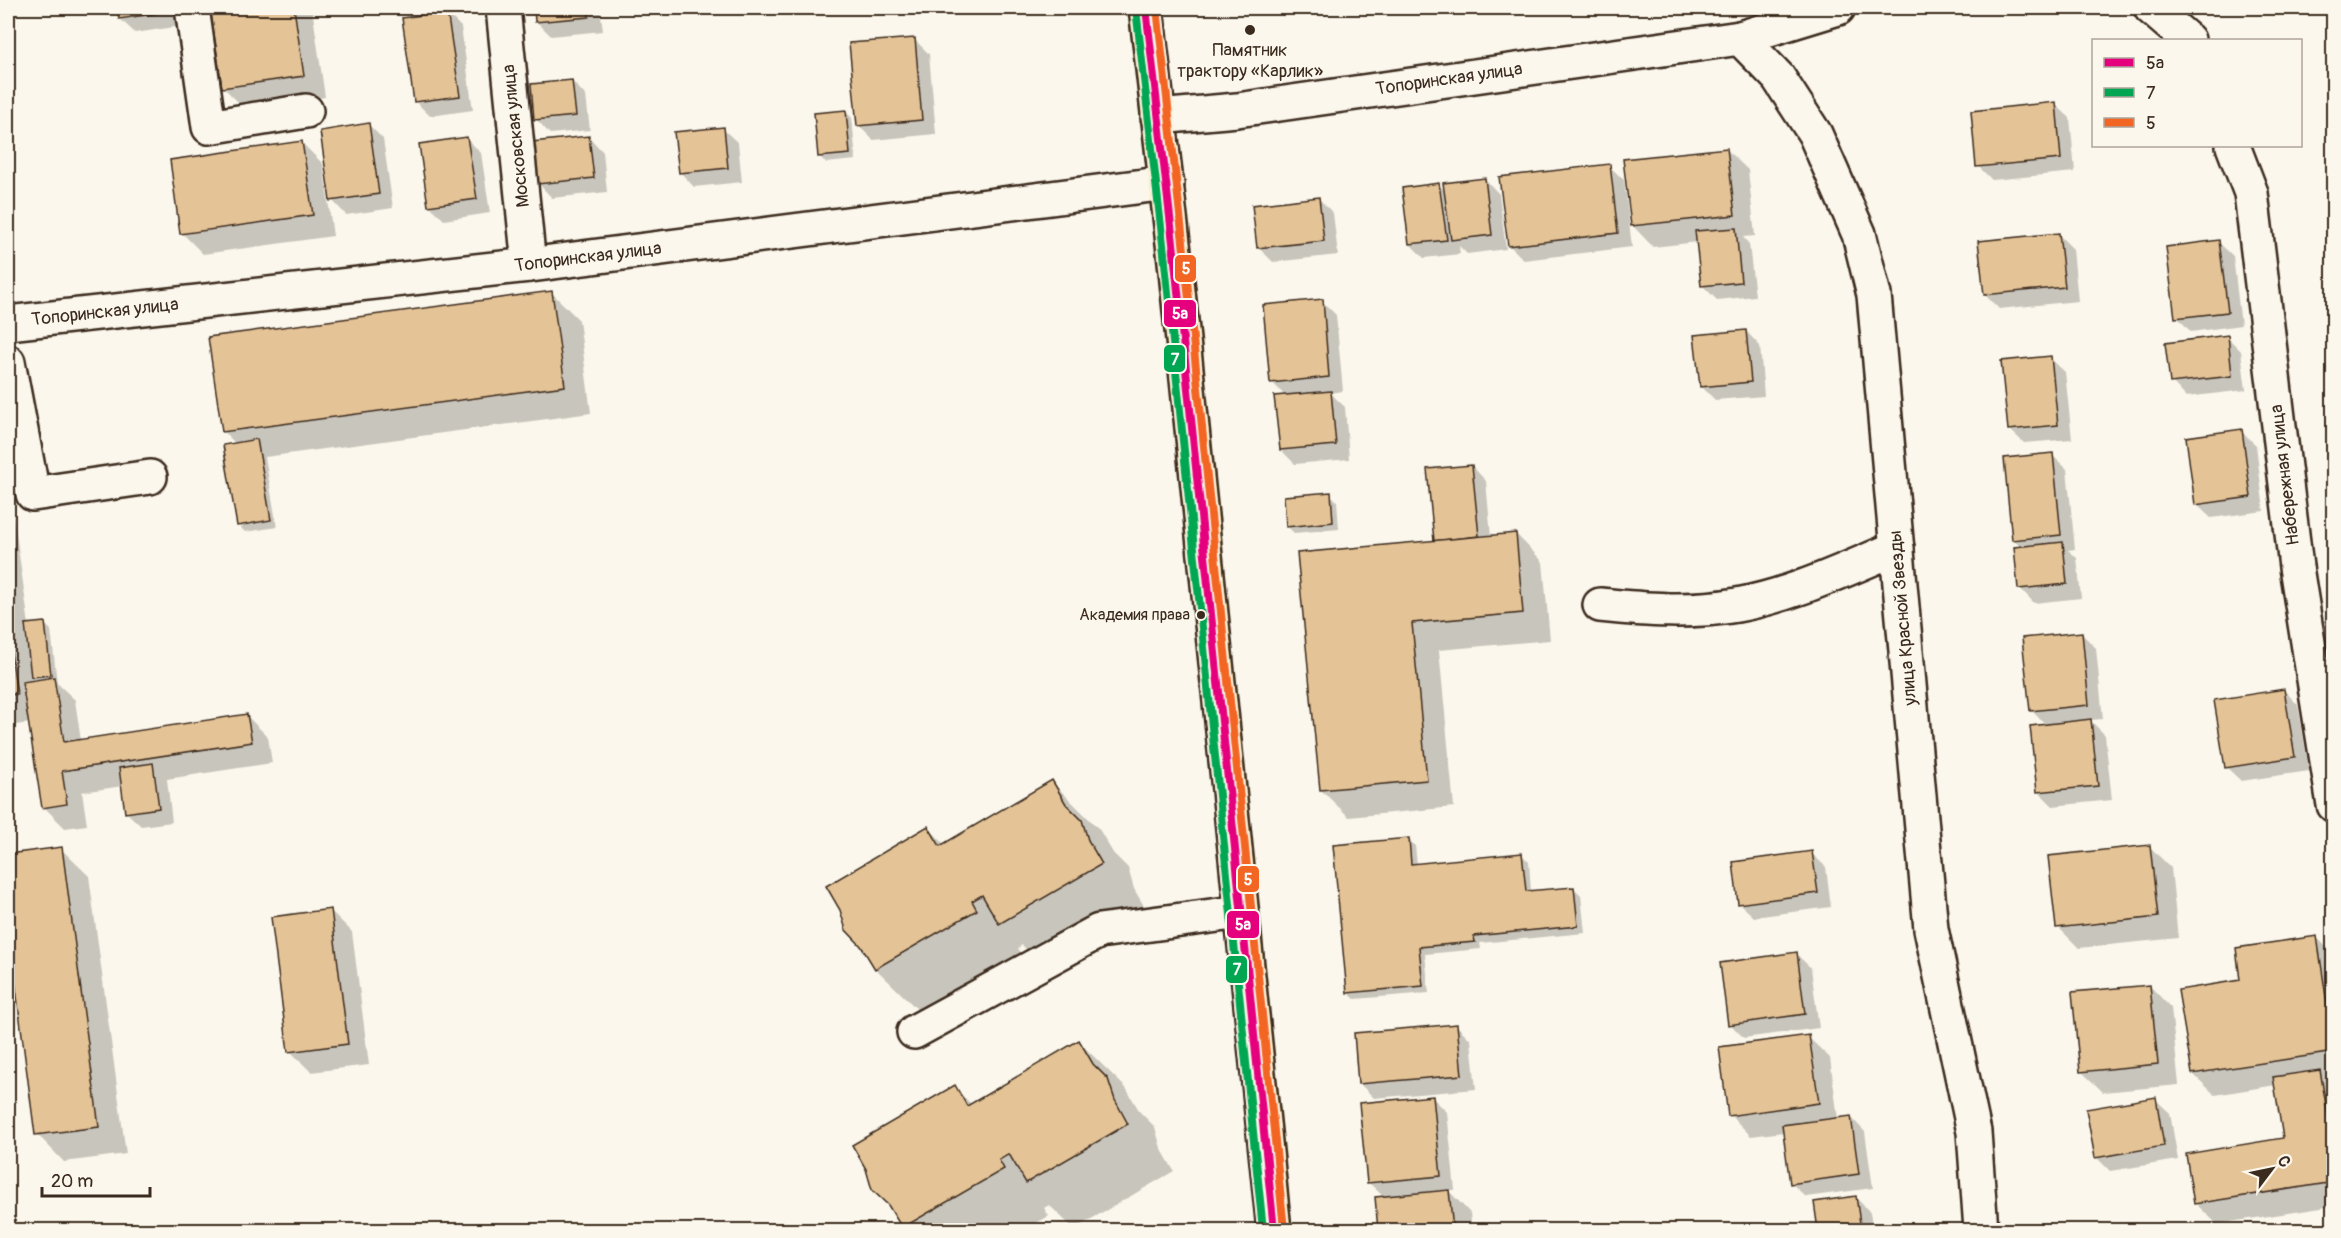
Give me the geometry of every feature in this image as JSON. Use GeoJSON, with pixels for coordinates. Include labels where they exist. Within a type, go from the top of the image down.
{"type":"FeatureCollection","features":[{"type":"Feature","properties":{"kind":"main road"},"geometry":{"type":"LineString","coordinates":[[1146,8],[1167,183],[1274,1230]]}},
{"type":"Feature","properties":{"kind":"street"},"geometry":{"type":"LineString","coordinates":[[192,8],[209,127],[306,111]]}},
{"type":"Feature","properties":{"kind":"street","name":"Московская улица"},"geometry":{"type":"LineString","coordinates":[[503,8],[529,265]]}},
{"type":"Feature","properties":{"kind":"street","name":"Топоринская улица"},"geometry":{"type":"LineString","coordinates":[[1158,117],[1238,110],[1740,38],[1808,12],[1838,8]]}},
{"type":"Feature","properties":{"kind":"street"},"geometry":{"type":"LineString","coordinates":[[2151,8],[2187,39]]}},
{"type":"Feature","properties":{"kind":"street","name":"улица Красной Звезды"},"geometry":{"type":"LineString","coordinates":[[1740,38],[1778,77],[1815,134],[1859,234],[1874,295],[1931,929],[1974,1132],[1981,1230]]}},
{"type":"Feature","properties":{"kind":"street","name":"Набережная улица"},"geometry":{"type":"LineString","coordinates":[[2233,147],[2251,194],[2296,567],[2334,805]]}},
{"type":"Feature","properties":{"kind":"street","name":"Топоринская улица"},"geometry":{"type":"LineString","coordinates":[[8,323],[529,265],[1167,183]]}},
{"type":"Feature","properties":{"kind":"street"},"geometry":{"type":"LineString","coordinates":[[8,362],[33,494],[150,477]]}},
{"type":"Feature","properties":{"kind":"street"},"geometry":{"type":"LineString","coordinates":[[1600,605],[1663,611],[1738,605],[1796,589],[1897,548]]}},
{"type":"Feature","properties":{"kind":"street"},"geometry":{"type":"LineString","coordinates":[[914,1032],[1100,931],[1241,912]]}},
{"type":"Feature","properties":{"kind":"building"},"geometry":{"type":"Polygon","coordinates":[[[117,8],[180,8],[181,10],[119,19],[117,8]]]}},
{"type":"Feature","properties":{"kind":"building"},"geometry":{"type":"Polygon","coordinates":[[[210,8],[294,8],[304,76],[222,88],[210,8]]]}},
{"type":"Feature","properties":{"kind":"building"},"geometry":{"type":"Polygon","coordinates":[[[534,8],[588,8],[589,17],[535,22],[534,8]]]}},
{"type":"Feature","properties":{"kind":"building"},"geometry":{"type":"Polygon","coordinates":[[[447,11],[460,96],[414,102],[402,18],[447,11]]]}},
{"type":"Feature","properties":{"kind":"building"},"geometry":{"type":"Polygon","coordinates":[[[915,38],[922,120],[857,126],[849,43],[915,38]]]}},
{"type":"Feature","properties":{"kind":"building"},"geometry":{"type":"Polygon","coordinates":[[[572,80],[576,116],[534,120],[531,84],[572,80]]]}},
{"type":"Feature","properties":{"kind":"building"},"geometry":{"type":"Polygon","coordinates":[[[2056,102],[2061,159],[1976,167],[1971,111],[2056,102]]]}},
{"type":"Feature","properties":{"kind":"building"},"geometry":{"type":"Polygon","coordinates":[[[846,110],[850,154],[818,157],[814,113],[846,110]]]}},
{"type":"Feature","properties":{"kind":"building"},"geometry":{"type":"Polygon","coordinates":[[[369,123],[379,194],[330,201],[320,131],[369,123]]]}},
{"type":"Feature","properties":{"kind":"building"},"geometry":{"type":"Polygon","coordinates":[[[724,127],[728,168],[679,173],[674,132],[724,127]]]}},
{"type":"Feature","properties":{"kind":"building"},"geometry":{"type":"Polygon","coordinates":[[[589,136],[594,178],[537,184],[532,142],[589,136]]]}},
{"type":"Feature","properties":{"kind":"building"},"geometry":{"type":"Polygon","coordinates":[[[467,137],[477,199],[428,206],[419,144],[467,137]]]}},
{"type":"Feature","properties":{"kind":"building"},"geometry":{"type":"Polygon","coordinates":[[[302,141],[313,215],[180,234],[170,160],[302,141]]]}},
{"type":"Feature","properties":{"kind":"building"},"geometry":{"type":"Polygon","coordinates":[[[1727,148],[1735,215],[1631,226],[1623,159],[1727,148]]]}},
{"type":"Feature","properties":{"kind":"building"},"geometry":{"type":"Polygon","coordinates":[[[1610,164],[1618,233],[1508,246],[1499,177],[1610,164]]]}},
{"type":"Feature","properties":{"kind":"building"},"geometry":{"type":"Polygon","coordinates":[[[1485,178],[1492,235],[1451,240],[1443,183],[1485,178]]]}},
{"type":"Feature","properties":{"kind":"building"},"geometry":{"type":"Polygon","coordinates":[[[1439,183],[1447,240],[1409,244],[1402,188],[1439,183]]]}},
{"type":"Feature","properties":{"kind":"building"},"geometry":{"type":"Polygon","coordinates":[[[1319,197],[1324,241],[1257,248],[1252,205],[1319,197]]]}},
{"type":"Feature","properties":{"kind":"building"},"geometry":{"type":"Polygon","coordinates":[[[1736,228],[1741,282],[1701,286],[1695,231],[1736,228]]]}},
{"type":"Feature","properties":{"kind":"building"},"geometry":{"type":"Polygon","coordinates":[[[2059,233],[2065,287],[1984,295],[1978,241],[2059,233]]]}},
{"type":"Feature","properties":{"kind":"building"},"geometry":{"type":"Polygon","coordinates":[[[2219,240],[2228,312],[2175,318],[2166,247],[2219,240]]]}},
{"type":"Feature","properties":{"kind":"building"},"geometry":{"type":"Polygon","coordinates":[[[552,291],[565,386],[222,432],[208,337],[552,291]]]}},
{"type":"Feature","properties":{"kind":"building"},"geometry":{"type":"Polygon","coordinates":[[[1323,299],[1329,377],[1270,383],[1263,305],[1323,299]]]}},
{"type":"Feature","properties":{"kind":"building"},"geometry":{"type":"Polygon","coordinates":[[[1746,330],[1751,382],[1700,387],[1694,335],[1746,330]]]}},
{"type":"Feature","properties":{"kind":"building"},"geometry":{"type":"Polygon","coordinates":[[[2228,335],[2232,376],[2170,383],[2165,343],[2228,335]]]}},
{"type":"Feature","properties":{"kind":"building"},"geometry":{"type":"Polygon","coordinates":[[[2051,356],[2058,425],[2008,430],[2001,361],[2051,356]]]}},
{"type":"Feature","properties":{"kind":"building"},"geometry":{"type":"Polygon","coordinates":[[[1331,391],[1336,445],[1280,450],[1274,396],[1331,391]]]}},
{"type":"Feature","properties":{"kind":"building"},"geometry":{"type":"Polygon","coordinates":[[[2242,429],[2251,497],[2195,505],[2186,437],[2242,429]]]}},
{"type":"Feature","properties":{"kind":"building"},"geometry":{"type":"Polygon","coordinates":[[[257,439],[271,520],[237,526],[223,445],[257,439]]]}},
{"type":"Feature","properties":{"kind":"building"},"geometry":{"type":"Polygon","coordinates":[[[2053,453],[2061,535],[2012,540],[2004,458],[2053,453]]]}},
{"type":"Feature","properties":{"kind":"building"},"geometry":{"type":"Polygon","coordinates":[[[1472,465],[1479,536],[1434,541],[1427,469],[1472,465]]]}},
{"type":"Feature","properties":{"kind":"building"},"geometry":{"type":"Polygon","coordinates":[[[1331,492],[1333,522],[1286,527],[1284,496],[1331,492]]]}},
{"type":"Feature","properties":{"kind":"building"},"geometry":{"type":"Polygon","coordinates":[[[1516,533],[1523,613],[1412,623],[1427,780],[1320,790],[1297,553],[1516,533]]]}},
{"type":"Feature","properties":{"kind":"building"},"geometry":{"type":"Polygon","coordinates":[[[2063,542],[2067,584],[2018,589],[2014,547],[2063,542]]]}},
{"type":"Feature","properties":{"kind":"building"},"geometry":{"type":"Polygon","coordinates":[[[45,622],[51,675],[31,677],[25,624],[45,622]]]}},
{"type":"Feature","properties":{"kind":"building"},"geometry":{"type":"Polygon","coordinates":[[[8,632],[17,694],[8,695],[8,632]]]}},
{"type":"Feature","properties":{"kind":"building"},"geometry":{"type":"Polygon","coordinates":[[[2082,632],[2089,705],[2030,711],[2022,638],[2082,632]]]}},
{"type":"Feature","properties":{"kind":"building"},"geometry":{"type":"Polygon","coordinates":[[[54,677],[64,742],[247,714],[252,742],[62,771],[67,804],[42,808],[22,682],[54,677]]]}},
{"type":"Feature","properties":{"kind":"building"},"geometry":{"type":"Polygon","coordinates":[[[2284,689],[2295,757],[2225,768],[2214,700],[2284,689]]]}},
{"type":"Feature","properties":{"kind":"building"},"geometry":{"type":"Polygon","coordinates":[[[2091,719],[2098,786],[2037,792],[2030,726],[2091,719]]]}},
{"type":"Feature","properties":{"kind":"building"},"geometry":{"type":"Polygon","coordinates":[[[153,763],[159,808],[125,813],[119,768],[153,763]]]}},
{"type":"Feature","properties":{"kind":"building"},"geometry":{"type":"Polygon","coordinates":[[[1052,780],[1066,804],[1082,820],[1088,840],[1102,864],[999,924],[982,895],[972,901],[977,910],[875,969],[861,946],[846,930],[840,910],[826,886],[928,826],[940,846],[1052,780]]]}},
{"type":"Feature","properties":{"kind":"building"},"geometry":{"type":"Polygon","coordinates":[[[1409,838],[1411,864],[1522,853],[1526,891],[1574,887],[1578,926],[1474,936],[1475,942],[1419,947],[1423,986],[1347,993],[1333,845],[1409,838]]]}},
{"type":"Feature","properties":{"kind":"building"},"geometry":{"type":"Polygon","coordinates":[[[2150,845],[2158,917],[2056,928],[2048,856],[2150,845]]]}},
{"type":"Feature","properties":{"kind":"building"},"geometry":{"type":"Polygon","coordinates":[[[62,847],[99,1127],[35,1135],[8,927],[8,854],[62,847]]]}},
{"type":"Feature","properties":{"kind":"building"},"geometry":{"type":"Polygon","coordinates":[[[1812,851],[1818,893],[1738,904],[1733,862],[1812,851]]]}},
{"type":"Feature","properties":{"kind":"building"},"geometry":{"type":"Polygon","coordinates":[[[331,909],[348,1044],[288,1052],[271,917],[331,909]]]}},
{"type":"Feature","properties":{"kind":"building"},"geometry":{"type":"Polygon","coordinates":[[[2317,936],[2334,1052],[2192,1074],[2178,990],[2240,980],[2236,948],[2317,936]]]}},
{"type":"Feature","properties":{"kind":"building"},"geometry":{"type":"Polygon","coordinates":[[[1797,952],[1805,1014],[1728,1025],[1720,963],[1797,952]]]}},
{"type":"Feature","properties":{"kind":"building"},"geometry":{"type":"Polygon","coordinates":[[[2150,985],[2158,1064],[2080,1072],[2072,992],[2150,985]]]}},
{"type":"Feature","properties":{"kind":"building"},"geometry":{"type":"Polygon","coordinates":[[[1457,1024],[1462,1075],[1358,1084],[1354,1033],[1457,1024]]]}},
{"type":"Feature","properties":{"kind":"building"},"geometry":{"type":"Polygon","coordinates":[[[1809,1035],[1819,1103],[1728,1116],[1719,1047],[1809,1035]]]}},
{"type":"Feature","properties":{"kind":"building"},"geometry":{"type":"Polygon","coordinates":[[[1079,1040],[1093,1064],[1108,1079],[1115,1100],[1128,1124],[1026,1183],[1009,1154],[999,1160],[1004,1169],[902,1228],[888,1205],[872,1190],[866,1169],[852,1145],[955,1085],[967,1106],[1079,1040]]]}},
{"type":"Feature","properties":{"kind":"building"},"geometry":{"type":"Polygon","coordinates":[[[2320,1070],[2334,1151],[2334,1182],[2194,1204],[2186,1154],[2283,1138],[2273,1077],[2320,1070]]]}},
{"type":"Feature","properties":{"kind":"building"},"geometry":{"type":"Polygon","coordinates":[[[1433,1096],[1441,1176],[1367,1183],[1359,1103],[1433,1096]]]}},
{"type":"Feature","properties":{"kind":"building"},"geometry":{"type":"Polygon","coordinates":[[[2156,1097],[2164,1146],[2095,1158],[2086,1109],[2156,1097]]]}},
{"type":"Feature","properties":{"kind":"building"},"geometry":{"type":"Polygon","coordinates":[[[1851,1116],[1859,1174],[1790,1184],[1782,1125],[1851,1116]]]}},
{"type":"Feature","properties":{"kind":"building"},"geometry":{"type":"Polygon","coordinates":[[[1449,1190],[1453,1230],[1378,1230],[1375,1197],[1449,1190]]]}},
{"type":"Feature","properties":{"kind":"building"},"geometry":{"type":"Polygon","coordinates":[[[1856,1196],[1861,1230],[1818,1230],[1814,1202],[1856,1196]]]}},
{"type":"Feature","properties":{"kind":"transit line","name":"5а"},"geometry":{"type":"LineString","coordinates":[[1146,8],[1174,252],[1274,1230]]}},
{"type":"Feature","properties":{"kind":"transit line","name":"5"},"geometry":{"type":"LineString","coordinates":[[1157,8],[1284,1229]]}},
{"type":"Feature","properties":{"kind":"transit line","name":"7"},"geometry":{"type":"LineString","coordinates":[[1136,9],[1164,253],[1263,1230]]}},
{"type":"Feature","properties":{"kind":"place","name":"Памятник трактору «Карлик»"},"geometry":{"type":"Point","coordinates":[1250,30]}},
{"type":"Feature","properties":{"kind":"place","name":"Академия права"},"geometry":{"type":"Point","coordinates":[1201,615]}}]}
